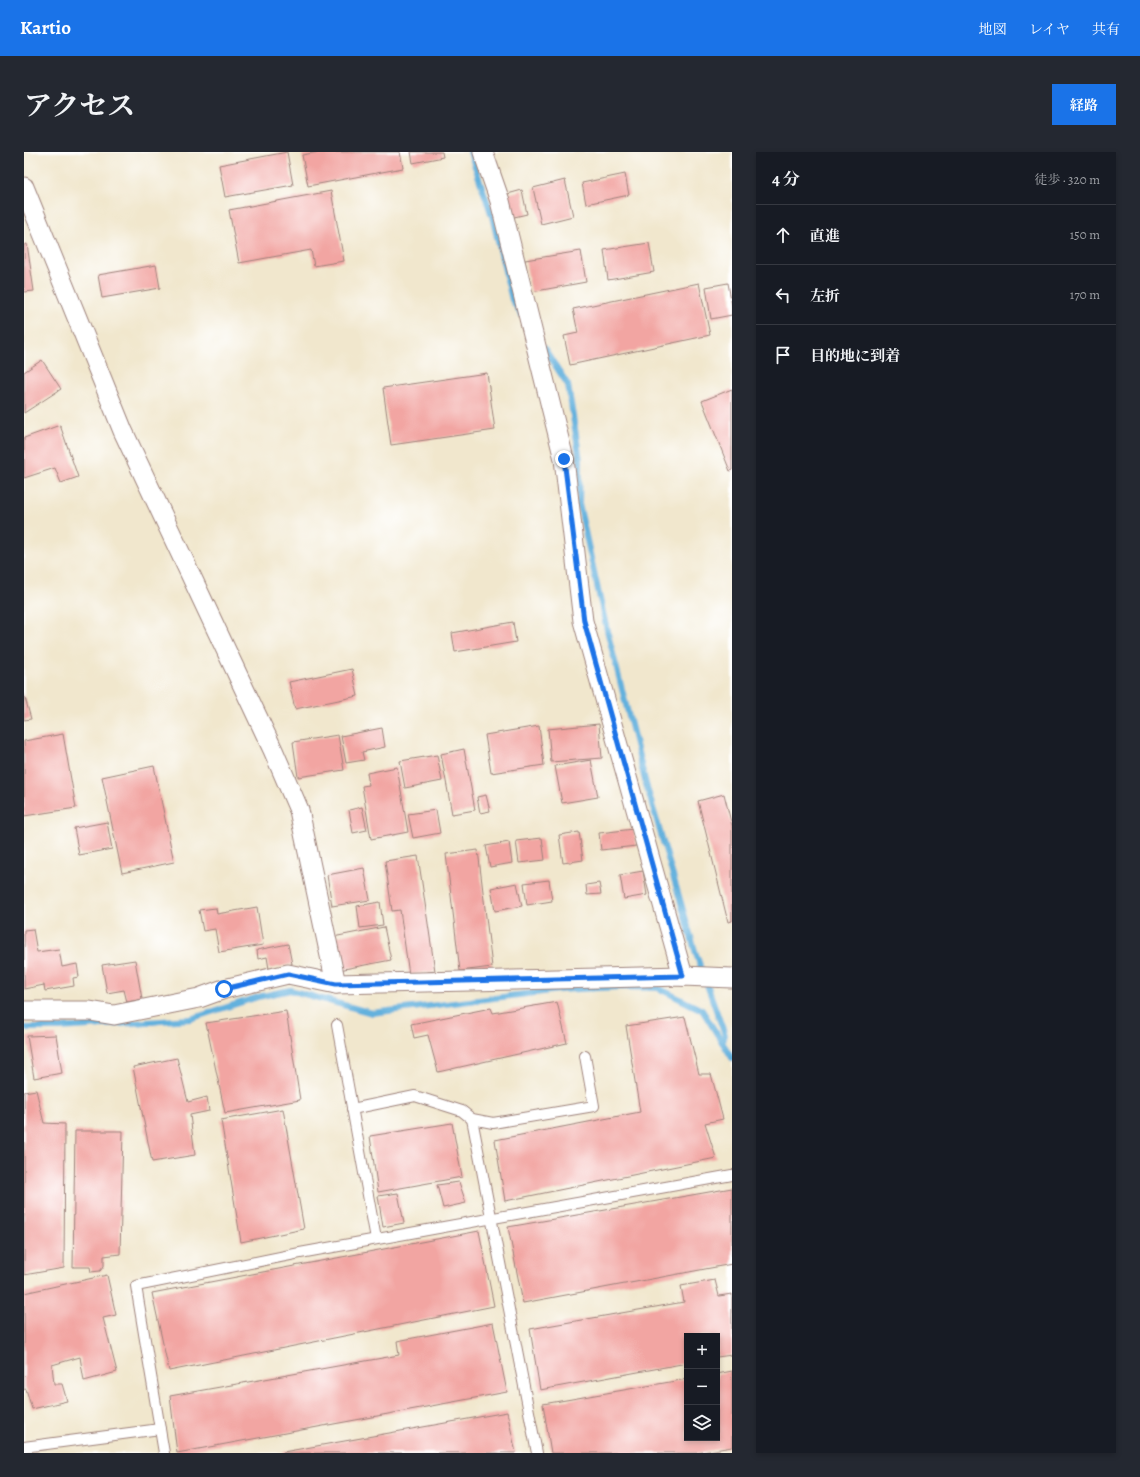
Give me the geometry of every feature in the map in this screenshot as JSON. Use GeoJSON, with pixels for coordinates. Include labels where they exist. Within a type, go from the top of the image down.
{"type":"FeatureCollection","features":[{"type":"Feature","properties":{"kind":"street"},"geometry":{"type":"LineString","coordinates":[[483,152],[500,201],[564,459],[584,621],[683,976]]}},
{"type":"Feature","properties":{"kind":"street"},"geometry":{"type":"LineString","coordinates":[[24,188],[123,432],[273,750],[299,810],[336,984]]}},
{"type":"Feature","properties":{"kind":"street"},"geometry":{"type":"LineString","coordinates":[[24,1011],[90,1011],[114,1015],[199,998],[224,989],[288,974],[336,984],[683,976],[732,978]]}},
{"type":"Feature","properties":{"kind":"lane"},"geometry":{"type":"LineString","coordinates":[[337,1025],[376,1239]]}},
{"type":"Feature","properties":{"kind":"lane"},"geometry":{"type":"LineString","coordinates":[[352,1109],[415,1096],[462,1112],[472,1119],[493,1122],[594,1106],[585,1056]]}},
{"type":"Feature","properties":{"kind":"lane"},"geometry":{"type":"LineString","coordinates":[[472,1119],[537,1453]]}},
{"type":"Feature","properties":{"kind":"lane"},"geometry":{"type":"LineString","coordinates":[[164,1453],[136,1286],[376,1239],[732,1175]]}},
{"type":"Feature","properties":{"kind":"lane"},"geometry":{"type":"LineString","coordinates":[[24,1447],[160,1429]]}},
{"type":"Feature","properties":{"kind":"building"},"geometry":{"type":"Polygon","coordinates":[[[287,152],[293,185],[225,197],[219,165],[287,152]]]}},
{"type":"Feature","properties":{"kind":"building"},"geometry":{"type":"Polygon","coordinates":[[[319,152],[400,152],[403,168],[308,186],[302,155],[319,152]]]}},
{"type":"Feature","properties":{"kind":"building"},"geometry":{"type":"Polygon","coordinates":[[[411,152],[442,152],[443,157],[413,163],[411,152]]]}},
{"type":"Feature","properties":{"kind":"building"},"geometry":{"type":"Polygon","coordinates":[[[625,174],[629,195],[586,204],[582,183],[625,174]]]}},
{"type":"Feature","properties":{"kind":"building"},"geometry":{"type":"Polygon","coordinates":[[[565,180],[573,216],[541,224],[533,188],[565,180]]]}},
{"type":"Feature","properties":{"kind":"building"},"geometry":{"type":"Polygon","coordinates":[[[522,190],[527,214],[510,218],[504,195],[522,190]]]}},
{"type":"Feature","properties":{"kind":"building"},"geometry":{"type":"Polygon","coordinates":[[[331,191],[344,261],[314,266],[311,250],[239,263],[229,210],[331,191]]]}},
{"type":"Feature","properties":{"kind":"building"},"geometry":{"type":"Polygon","coordinates":[[[649,243],[654,272],[608,280],[604,250],[649,243]]]}},
{"type":"Feature","properties":{"kind":"building"},"geometry":{"type":"Polygon","coordinates":[[[27,244],[34,291],[24,292],[24,245],[27,244]]]}},
{"type":"Feature","properties":{"kind":"building"},"geometry":{"type":"Polygon","coordinates":[[[581,251],[586,282],[531,292],[525,260],[581,251]]]}},
{"type":"Feature","properties":{"kind":"building"},"geometry":{"type":"Polygon","coordinates":[[[156,265],[160,288],[102,298],[98,275],[156,265]]]}},
{"type":"Feature","properties":{"kind":"building"},"geometry":{"type":"Polygon","coordinates":[[[699,283],[710,335],[570,365],[564,336],[578,333],[573,309],[699,283]]]}},
{"type":"Feature","properties":{"kind":"building"},"geometry":{"type":"Polygon","coordinates":[[[728,283],[732,315],[711,319],[706,287],[728,283]]]}},
{"type":"Feature","properties":{"kind":"building"},"geometry":{"type":"Polygon","coordinates":[[[42,360],[61,389],[24,413],[24,372],[42,360]]]}},
{"type":"Feature","properties":{"kind":"building"},"geometry":{"type":"Polygon","coordinates":[[[487,373],[495,430],[391,445],[383,388],[487,373]]]}},
{"type":"Feature","properties":{"kind":"building"},"geometry":{"type":"Polygon","coordinates":[[[732,389],[732,470],[730,471],[702,401],[732,389]]]}},
{"type":"Feature","properties":{"kind":"building"},"geometry":{"type":"Polygon","coordinates":[[[60,425],[78,477],[61,483],[55,468],[24,478],[24,438],[60,425]]]}},
{"type":"Feature","properties":{"kind":"building"},"geometry":{"type":"Polygon","coordinates":[[[513,622],[516,642],[455,652],[452,633],[513,622]]]}},
{"type":"Feature","properties":{"kind":"building"},"geometry":{"type":"Polygon","coordinates":[[[352,669],[358,696],[295,709],[289,682],[352,669]]]}},
{"type":"Feature","properties":{"kind":"building"},"geometry":{"type":"Polygon","coordinates":[[[24,694],[31,719],[24,720],[24,694]]]}},
{"type":"Feature","properties":{"kind":"building"},"geometry":{"type":"Polygon","coordinates":[[[599,724],[602,758],[551,762],[548,729],[599,724]]]}},
{"type":"Feature","properties":{"kind":"building"},"geometry":{"type":"Polygon","coordinates":[[[539,726],[544,765],[491,773],[485,735],[539,726]]]}},
{"type":"Feature","properties":{"kind":"building"},"geometry":{"type":"Polygon","coordinates":[[[382,728],[385,747],[362,752],[364,760],[346,763],[341,736],[382,728]]]}},
{"type":"Feature","properties":{"kind":"building"},"geometry":{"type":"Polygon","coordinates":[[[63,734],[76,808],[24,816],[24,741],[63,734]]]}},
{"type":"Feature","properties":{"kind":"building"},"geometry":{"type":"Polygon","coordinates":[[[338,735],[344,770],[298,777],[293,742],[338,735]]]}},
{"type":"Feature","properties":{"kind":"building"},"geometry":{"type":"Polygon","coordinates":[[[464,749],[475,810],[452,814],[441,754],[464,749]]]}},
{"type":"Feature","properties":{"kind":"building"},"geometry":{"type":"Polygon","coordinates":[[[437,755],[442,781],[405,788],[400,761],[437,755]]]}},
{"type":"Feature","properties":{"kind":"building"},"geometry":{"type":"Polygon","coordinates":[[[591,760],[598,797],[562,803],[555,766],[591,760]]]}},
{"type":"Feature","properties":{"kind":"building"},"geometry":{"type":"Polygon","coordinates":[[[154,766],[174,862],[122,873],[102,777],[154,766]]]}},
{"type":"Feature","properties":{"kind":"building"},"geometry":{"type":"Polygon","coordinates":[[[397,767],[408,832],[371,839],[362,786],[369,785],[367,773],[397,767]]]}},
{"type":"Feature","properties":{"kind":"building"},"geometry":{"type":"Polygon","coordinates":[[[724,794],[732,826],[732,921],[728,922],[698,801],[724,794]]]}},
{"type":"Feature","properties":{"kind":"building"},"geometry":{"type":"Polygon","coordinates":[[[486,795],[490,811],[480,813],[477,797],[486,795]]]}},
{"type":"Feature","properties":{"kind":"building"},"geometry":{"type":"Polygon","coordinates":[[[362,807],[367,830],[353,833],[349,810],[362,807]]]}},
{"type":"Feature","properties":{"kind":"building"},"geometry":{"type":"Polygon","coordinates":[[[436,810],[440,833],[413,838],[408,814],[436,810]]]}},
{"type":"Feature","properties":{"kind":"building"},"geometry":{"type":"Polygon","coordinates":[[[107,822],[112,849],[79,855],[74,828],[107,822]]]}},
{"type":"Feature","properties":{"kind":"building"},"geometry":{"type":"Polygon","coordinates":[[[634,829],[636,846],[601,850],[599,833],[634,829]]]}},
{"type":"Feature","properties":{"kind":"building"},"geometry":{"type":"Polygon","coordinates":[[[579,832],[583,860],[563,863],[559,835],[579,832]]]}},
{"type":"Feature","properties":{"kind":"building"},"geometry":{"type":"Polygon","coordinates":[[[542,838],[545,860],[519,863],[516,841],[542,838]]]}},
{"type":"Feature","properties":{"kind":"building"},"geometry":{"type":"Polygon","coordinates":[[[509,842],[512,863],[490,867],[486,846],[509,842]]]}},
{"type":"Feature","properties":{"kind":"building"},"geometry":{"type":"Polygon","coordinates":[[[478,850],[492,967],[460,971],[446,854],[478,850]]]}},
{"type":"Feature","properties":{"kind":"building"},"geometry":{"type":"Polygon","coordinates":[[[418,856],[435,971],[409,975],[400,910],[392,911],[385,861],[418,856]]]}},
{"type":"Feature","properties":{"kind":"building"},"geometry":{"type":"Polygon","coordinates":[[[364,868],[370,900],[332,906],[327,875],[364,868]]]}},
{"type":"Feature","properties":{"kind":"building"},"geometry":{"type":"Polygon","coordinates":[[[643,871],[647,895],[624,899],[620,875],[643,871]]]}},
{"type":"Feature","properties":{"kind":"building"},"geometry":{"type":"Polygon","coordinates":[[[549,880],[552,901],[527,905],[524,883],[549,880]]]}},
{"type":"Feature","properties":{"kind":"building"},"geometry":{"type":"Polygon","coordinates":[[[517,883],[522,906],[495,911],[491,888],[517,883]]]}},
{"type":"Feature","properties":{"kind":"building"},"geometry":{"type":"Polygon","coordinates":[[[599,883],[601,894],[587,895],[586,885],[599,883]]]}},
{"type":"Feature","properties":{"kind":"building"},"geometry":{"type":"Polygon","coordinates":[[[380,902],[383,925],[360,928],[357,906],[380,902]]]}},
{"type":"Feature","properties":{"kind":"building"},"geometry":{"type":"Polygon","coordinates":[[[257,907],[263,945],[219,952],[215,929],[203,931],[199,910],[216,908],[217,914],[257,907]]]}},
{"type":"Feature","properties":{"kind":"building"},"geometry":{"type":"Polygon","coordinates":[[[384,927],[391,960],[339,970],[333,937],[384,927]]]}},
{"type":"Feature","properties":{"kind":"building"},"geometry":{"type":"Polygon","coordinates":[[[33,929],[37,952],[59,949],[62,967],[77,964],[79,977],[73,978],[74,986],[45,991],[44,985],[24,989],[24,930],[33,929]]]}},
{"type":"Feature","properties":{"kind":"building"},"geometry":{"type":"Polygon","coordinates":[[[288,944],[292,964],[269,969],[267,957],[258,959],[257,950],[288,944]]]}},
{"type":"Feature","properties":{"kind":"building"},"geometry":{"type":"Polygon","coordinates":[[[135,960],[142,999],[127,1002],[124,990],[107,993],[102,965],[135,960]]]}},
{"type":"Feature","properties":{"kind":"building"},"geometry":{"type":"Polygon","coordinates":[[[557,1002],[567,1043],[438,1072],[428,1035],[414,1038],[411,1024],[491,1008],[493,1013],[557,1002]]]}},
{"type":"Feature","properties":{"kind":"building"},"geometry":{"type":"Polygon","coordinates":[[[286,1011],[300,1100],[225,1113],[206,1023],[286,1011]]]}},
{"type":"Feature","properties":{"kind":"building"},"geometry":{"type":"Polygon","coordinates":[[[685,1017],[699,1074],[711,1074],[723,1119],[705,1123],[716,1158],[505,1201],[495,1140],[640,1112],[626,1026],[685,1017]]]}},
{"type":"Feature","properties":{"kind":"building"},"geometry":{"type":"Polygon","coordinates":[[[56,1035],[62,1073],[34,1078],[27,1036],[56,1035]]]}},
{"type":"Feature","properties":{"kind":"building"},"geometry":{"type":"Polygon","coordinates":[[[177,1058],[188,1102],[207,1097],[209,1111],[190,1115],[195,1155],[152,1162],[133,1067],[177,1058]]]}},
{"type":"Feature","properties":{"kind":"building"},"geometry":{"type":"Polygon","coordinates":[[[36,1090],[44,1123],[65,1124],[64,1268],[24,1275],[24,1092],[36,1090]]]}},
{"type":"Feature","properties":{"kind":"building"},"geometry":{"type":"Polygon","coordinates":[[[283,1109],[304,1229],[241,1242],[221,1120],[283,1109]]]}},
{"type":"Feature","properties":{"kind":"building"},"geometry":{"type":"Polygon","coordinates":[[[452,1123],[462,1177],[378,1192],[370,1136],[452,1123]]]}},
{"type":"Feature","properties":{"kind":"building"},"geometry":{"type":"Polygon","coordinates":[[[75,1131],[123,1131],[120,1254],[104,1256],[104,1266],[100,1271],[91,1272],[90,1267],[73,1267],[75,1131]]]}},
{"type":"Feature","properties":{"kind":"building"},"geometry":{"type":"Polygon","coordinates":[[[459,1182],[466,1203],[443,1208],[437,1185],[459,1182]]]}},
{"type":"Feature","properties":{"kind":"building"},"geometry":{"type":"Polygon","coordinates":[[[732,1188],[732,1264],[523,1303],[508,1227],[732,1188]]]}},
{"type":"Feature","properties":{"kind":"building"},"geometry":{"type":"Polygon","coordinates":[[[398,1193],[404,1223],[383,1227],[378,1196],[398,1193]]]}},
{"type":"Feature","properties":{"kind":"building"},"geometry":{"type":"Polygon","coordinates":[[[479,1231],[494,1306],[169,1371],[152,1293],[479,1231]]]}},
{"type":"Feature","properties":{"kind":"building"},"geometry":{"type":"Polygon","coordinates":[[[107,1275],[116,1315],[103,1318],[117,1372],[84,1381],[80,1357],[52,1365],[54,1384],[62,1384],[67,1401],[32,1409],[26,1389],[24,1390],[24,1293],[107,1275]]]}},
{"type":"Feature","properties":{"kind":"building"},"geometry":{"type":"Polygon","coordinates":[[[715,1280],[719,1296],[732,1294],[732,1355],[720,1357],[720,1333],[684,1333],[684,1364],[540,1390],[530,1329],[684,1302],[681,1286],[715,1280]]]}},
{"type":"Feature","properties":{"kind":"building"},"geometry":{"type":"Polygon","coordinates":[[[493,1323],[507,1392],[177,1453],[170,1396],[399,1355],[397,1341],[493,1323]]]}},
{"type":"Feature","properties":{"kind":"building"},"geometry":{"type":"Polygon","coordinates":[[[732,1371],[732,1447],[696,1453],[551,1453],[543,1404],[684,1380],[684,1441],[720,1441],[720,1373],[732,1371]]]}},
{"type":"Feature","properties":{"kind":"building"},"geometry":{"type":"Polygon","coordinates":[[[507,1412],[516,1453],[283,1453],[283,1452],[507,1412]]]}},
{"type":"Feature","properties":{"kind":"waterway"},"geometry":{"type":"LineString","coordinates":[[470,152],[492,216],[512,300],[521,314]]}},
{"type":"Feature","properties":{"kind":"waterway"},"geometry":{"type":"LineString","coordinates":[[544,348],[568,385],[580,460],[579,504],[606,626],[646,784],[696,954],[725,1035],[722,1042]]}},
{"type":"Feature","properties":{"kind":"waterway"},"geometry":{"type":"LineString","coordinates":[[24,1028],[60,1028],[190,1019],[258,997],[290,990],[372,1013],[559,990],[620,987],[658,988],[702,1010],[732,1058]]}},
{"type":"Feature","properties":{"kind":"route"},"geometry":{"type":"LineString","coordinates":[[224,989],[288,974],[336,984],[683,976],[584,621],[564,459]]}}]}
